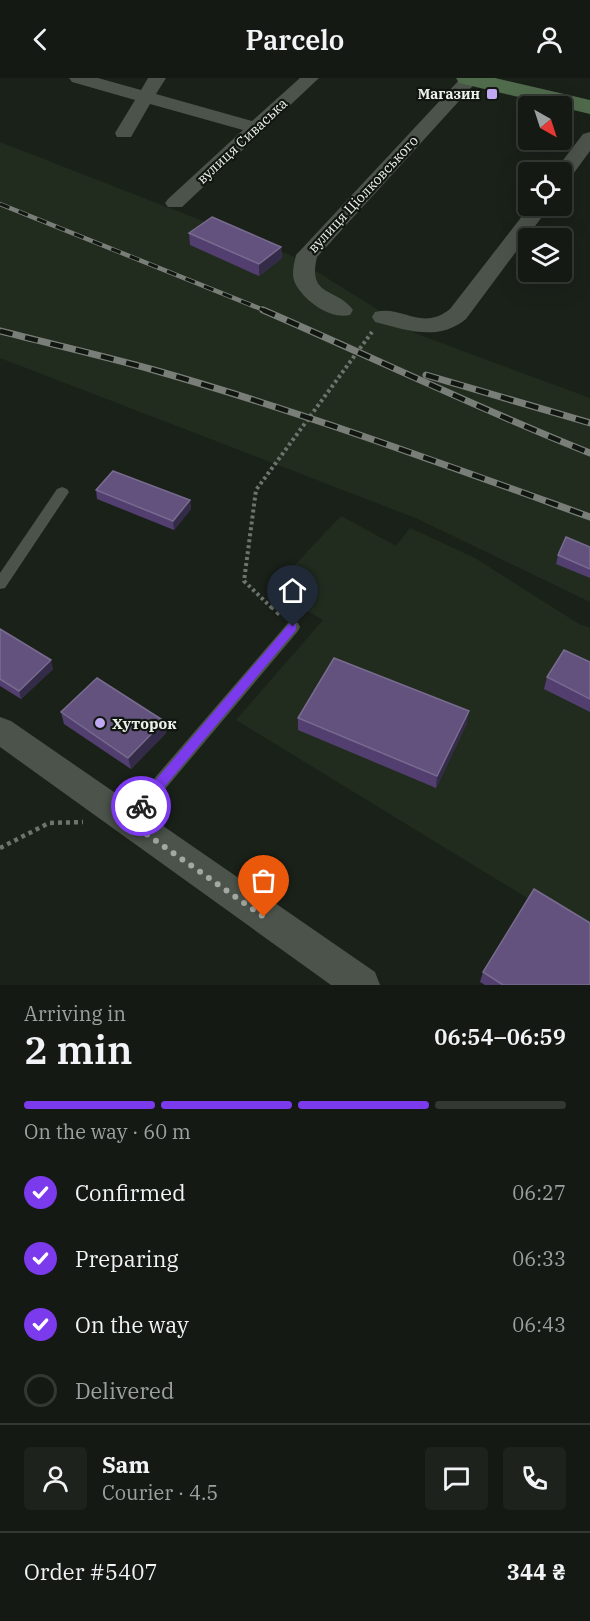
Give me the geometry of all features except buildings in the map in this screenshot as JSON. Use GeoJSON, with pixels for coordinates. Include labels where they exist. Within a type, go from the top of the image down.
{"type":"FeatureCollection","features":[{"type":"Feature","properties":{"kind":"street"},"geometry":{"type":"LineString","coordinates":[[78,78],[256,128]]}},
{"type":"Feature","properties":{"kind":"street"},"geometry":{"type":"LineString","coordinates":[[124,133],[157,78]]}},
{"type":"Feature","properties":{"kind":"street","name":"вулиця Сиваська"},"geometry":{"type":"LineString","coordinates":[[175,203],[310,78]]}},
{"type":"Feature","properties":{"kind":"street"},"geometry":{"type":"LineString","coordinates":[[469,78],[590,107]]}},
{"type":"Feature","properties":{"kind":"street","name":"вулиця Ціолковського"},"geometry":{"type":"LineString","coordinates":[[342,310],[314,296],[305,281],[304,263],[307,255],[469,78]]}},
{"type":"Feature","properties":{"kind":"street"},"geometry":{"type":"LineString","coordinates":[[572,162],[590,138]]}},
{"type":"Feature","properties":{"kind":"street"},"geometry":{"type":"LineString","coordinates":[[383,317],[433,328],[448,324],[459,314],[532,216]]}},
{"type":"Feature","properties":{"kind":"street"},"geometry":{"type":"LineString","coordinates":[[0,730],[362,985]]}},
{"type":"Feature","properties":{"kind":"lane"},"geometry":{"type":"LineString","coordinates":[[0,584],[62,492]]}},
{"type":"Feature","properties":{"kind":"lane"},"geometry":{"type":"LineString","coordinates":[[128,821],[293,627]]}},
{"type":"Feature","properties":{"kind":"path"},"geometry":{"type":"LineString","coordinates":[[293,627],[244,580],[256,490],[383,317]]}},
{"type":"Feature","properties":{"kind":"path"},"geometry":{"type":"LineString","coordinates":[[0,848],[49,823],[128,821]]}},
{"type":"Feature","properties":{"kind":"shaded area"},"geometry":{"type":"Polygon","coordinates":[[[0,142],[290,255],[417,334],[590,398],[590,602],[418,519],[0,358],[0,142]]]}},
{"type":"Feature","properties":{"kind":"shaded area"},"geometry":{"type":"Polygon","coordinates":[[[341,516],[396,546],[410,528],[475,558],[579,624],[590,628],[590,985],[550,912],[236,720],[323,620],[271,590],[341,516]]]}},
{"type":"Feature","properties":{"kind":"railway"},"geometry":{"type":"LineString","coordinates":[[0,204],[266,311]]}},
{"type":"Feature","properties":{"kind":"railway"},"geometry":{"type":"LineString","coordinates":[[263,310],[507,419],[590,453]]}},
{"type":"Feature","properties":{"kind":"railway"},"geometry":{"type":"LineString","coordinates":[[0,331],[154,370],[264,403],[590,517]]}},
{"type":"Feature","properties":{"kind":"railway"},"geometry":{"type":"LineString","coordinates":[[426,375],[590,423]]}},
{"type":"Feature","properties":{"kind":"way so far"},"geometry":{"type":"LineString","coordinates":[[141,806],[128,821],[264,917]]}},
{"type":"Feature","properties":{"kind":"place","name":"Магазин"},"geometry":{"type":"Point","coordinates":[492,94]}},
{"type":"Feature","properties":{"kind":"place","name":"Хуторок"},"geometry":{"type":"Point","coordinates":[100,723]}},
{"type":"Feature","properties":{"kind":"route"},"geometry":{"type":"LineString","coordinates":[[141,806],[293,627]]}}]}
